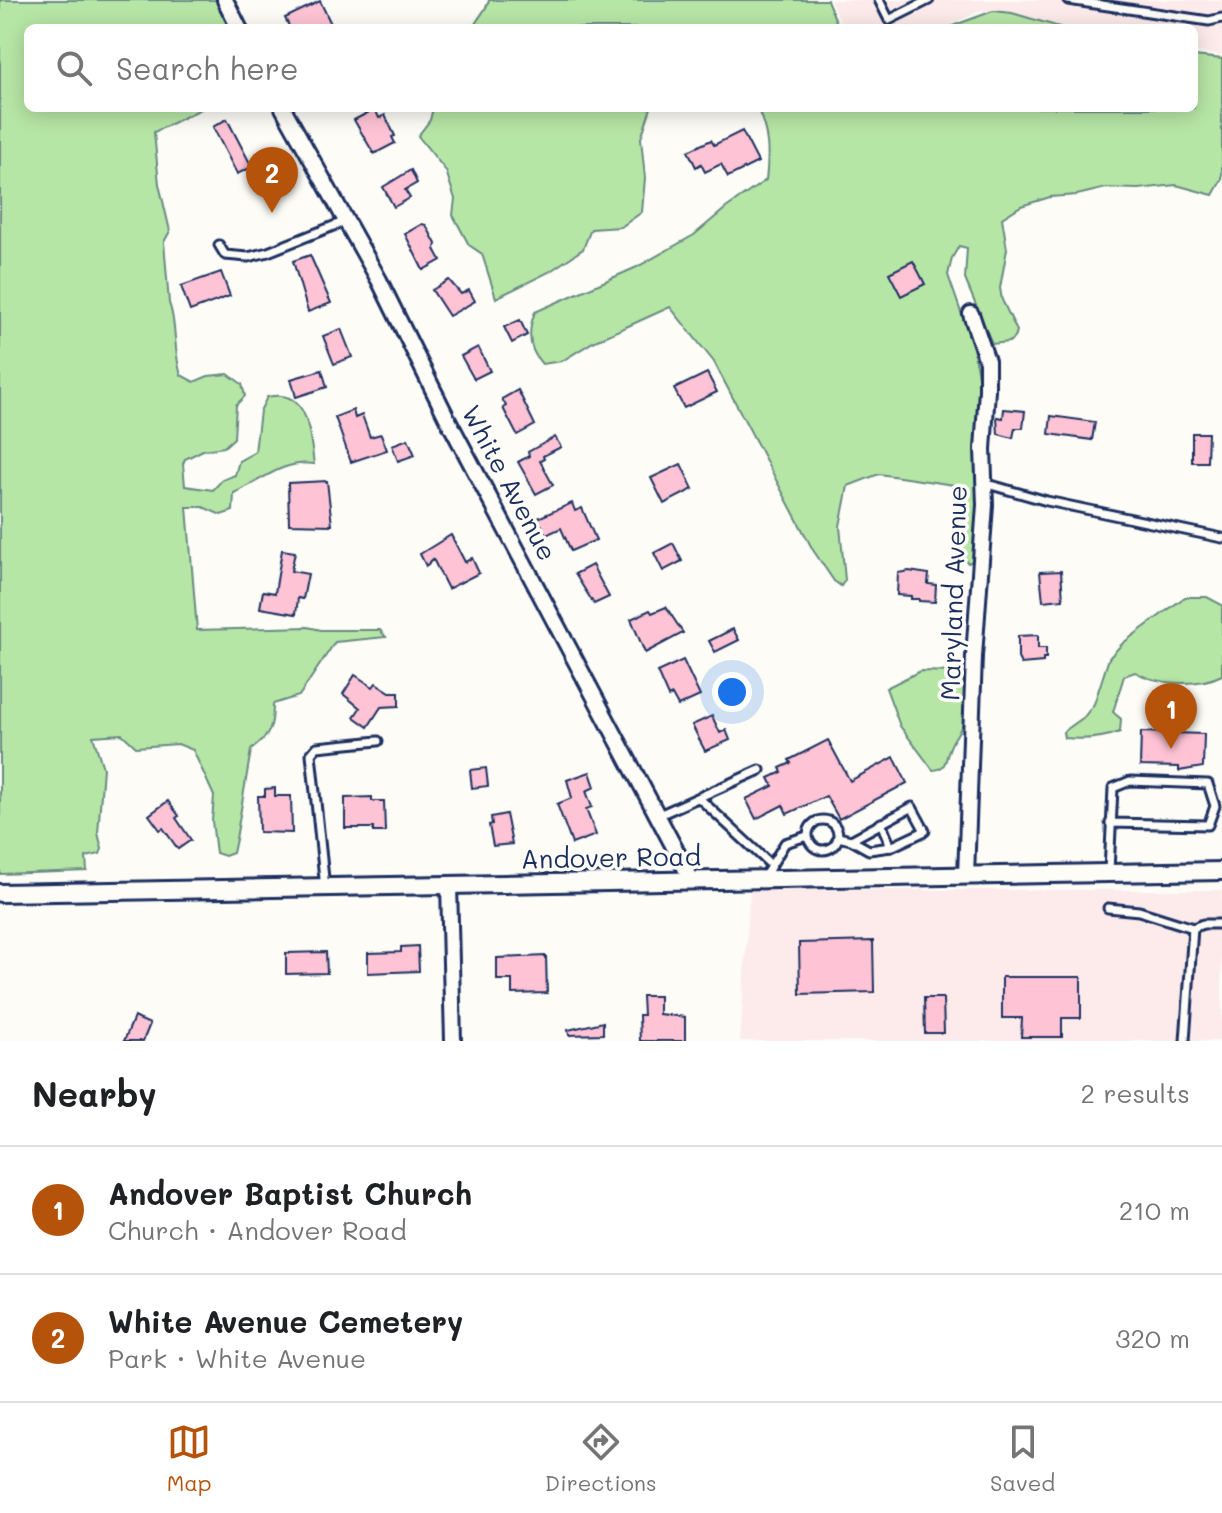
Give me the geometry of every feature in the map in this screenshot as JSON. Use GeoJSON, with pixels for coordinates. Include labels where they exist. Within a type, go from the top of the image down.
{"type":"FeatureCollection","features":[{"type":"Feature","properties":{"kind":"street"},"geometry":{"type":"LineString","coordinates":[[225,0],[237,24]]}},
{"type":"Feature","properties":{"kind":"street","name":"White Avenue"},"geometry":{"type":"LineString","coordinates":[[285,112],[379,280],[446,416],[692,881]]}},
{"type":"Feature","properties":{"kind":"street","name":"Maryland Avenue"},"geometry":{"type":"LineString","coordinates":[[966,876],[987,361],[971,314]]}},
{"type":"Feature","properties":{"kind":"street","name":"Andover Road"},"geometry":{"type":"LineString","coordinates":[[0,893],[692,881],[767,872],[966,876],[1222,871]]}},
{"type":"Feature","properties":{"kind":"street"},"geometry":{"type":"LineString","coordinates":[[449,885],[453,1041]]}},
{"type":"Feature","properties":{"kind":"lane"},"geometry":{"type":"LineString","coordinates":[[879,0],[889,20],[929,0]]}},
{"type":"Feature","properties":{"kind":"lane"},"geometry":{"type":"LineString","coordinates":[[1068,0],[1209,21],[1222,18]]}},
{"type":"Feature","properties":{"kind":"lane"},"geometry":{"type":"LineString","coordinates":[[219,245],[225,255],[248,257],[346,221]]}},
{"type":"Feature","properties":{"kind":"lane"},"geometry":{"type":"LineString","coordinates":[[984,483],[1047,501],[1222,538]]}},
{"type":"Feature","properties":{"kind":"lane"},"geometry":{"type":"LineString","coordinates":[[325,888],[311,754],[317,747],[378,741]]}},
{"type":"Feature","properties":{"kind":"lane"},"geometry":{"type":"LineString","coordinates":[[657,816],[760,770]]}},
{"type":"Feature","properties":{"kind":"lane"},"geometry":{"type":"LineString","coordinates":[[1109,873],[1110,823],[1113,788],[1130,781],[1208,784],[1215,806],[1208,825],[1110,823]]}},
{"type":"Feature","properties":{"kind":"lane"},"geometry":{"type":"LineString","coordinates":[[699,798],[767,872],[785,843],[807,836],[813,824],[826,820],[836,828],[838,837],[832,847],[824,850],[812,846],[807,836]]}},
{"type":"Feature","properties":{"kind":"lane"},"geometry":{"type":"LineString","coordinates":[[838,837],[869,850],[891,847],[925,831],[912,807],[851,840]]}},
{"type":"Feature","properties":{"kind":"lane"},"geometry":{"type":"LineString","coordinates":[[881,823],[891,847]]}},
{"type":"Feature","properties":{"kind":"lane"},"geometry":{"type":"LineString","coordinates":[[1108,908],[1139,911],[1193,928],[1203,924],[1222,924]]}},
{"type":"Feature","properties":{"kind":"lane"},"geometry":{"type":"LineString","coordinates":[[1185,1041],[1193,928]]}},
{"type":"Feature","properties":{"kind":"shaded area"},"geometry":{"type":"Polygon","coordinates":[[[830,0],[1222,0],[1222,56],[1198,52],[1198,24],[1053,24],[981,10],[951,24],[842,24],[830,0]]]}},
{"type":"Feature","properties":{"kind":"shaded area"},"geometry":{"type":"Polygon","coordinates":[[[750,890],[1222,890],[1222,1041],[740,1041],[750,890]]]}},
{"type":"Feature","properties":{"kind":"green space"},"geometry":{"type":"Polygon","coordinates":[[[0,0],[216,0],[228,24],[24,24],[24,112],[195,112],[154,132],[159,184],[170,231],[164,242],[177,356],[181,375],[194,382],[208,376],[228,374],[242,384],[245,396],[236,405],[234,438],[224,447],[203,450],[185,459],[185,486],[213,490],[222,480],[235,475],[239,461],[255,452],[260,411],[267,397],[291,399],[304,415],[314,464],[282,468],[234,493],[233,511],[221,515],[203,507],[187,507],[197,630],[308,627],[321,630],[380,630],[386,637],[335,642],[299,696],[273,704],[270,730],[251,750],[233,853],[225,856],[216,853],[212,821],[214,796],[193,750],[178,744],[136,747],[122,734],[93,736],[103,768],[98,833],[102,849],[100,854],[86,857],[87,871],[0,874],[0,0]]]}},
{"type":"Feature","properties":{"kind":"green space"},"geometry":{"type":"Polygon","coordinates":[[[489,0],[827,0],[837,24],[475,24],[489,0]]]}},
{"type":"Feature","properties":{"kind":"green space"},"geometry":{"type":"Polygon","coordinates":[[[993,11],[1049,24],[958,24],[993,11]]]}},
{"type":"Feature","properties":{"kind":"green space"},"geometry":{"type":"Polygon","coordinates":[[[1198,56],[1222,59],[1222,179],[1213,195],[1176,185],[1106,188],[1050,197],[1021,206],[1002,218],[1007,249],[1000,288],[1002,300],[1017,331],[1009,342],[992,344],[965,279],[967,248],[959,246],[952,258],[948,275],[973,347],[982,401],[975,560],[968,563],[962,556],[962,501],[954,485],[879,474],[848,486],[840,526],[845,580],[841,586],[834,581],[813,550],[714,362],[670,307],[593,342],[562,361],[542,364],[534,352],[530,333],[535,312],[637,267],[694,235],[766,180],[768,161],[764,126],[759,112],[1198,112],[1198,56]]]}},
{"type":"Feature","properties":{"kind":"green space"},"geometry":{"type":"Polygon","coordinates":[[[432,112],[650,112],[641,138],[645,178],[642,212],[621,227],[591,229],[583,249],[549,272],[496,298],[482,254],[469,245],[453,215],[455,199],[446,171],[418,136],[432,112]]]}},
{"type":"Feature","properties":{"kind":"green space"},"geometry":{"type":"Polygon","coordinates":[[[1185,597],[1207,597],[1222,605],[1222,675],[1190,683],[1155,680],[1135,672],[1124,676],[1113,712],[1121,719],[1120,732],[1092,738],[1064,738],[1063,732],[1084,717],[1094,704],[1109,658],[1123,643],[1185,597]]]}},
{"type":"Feature","properties":{"kind":"green space"},"geometry":{"type":"Polygon","coordinates":[[[920,671],[961,673],[966,692],[963,724],[951,744],[944,765],[933,770],[900,726],[886,688],[920,671]]]}},
{"type":"Feature","properties":{"kind":"building"},"geometry":{"type":"Polygon","coordinates":[[[320,1],[331,24],[288,24],[285,18],[320,1]]]}},
{"type":"Feature","properties":{"kind":"building"},"geometry":{"type":"Polygon","coordinates":[[[369,112],[376,112],[379,118],[385,115],[395,143],[374,154],[354,120],[369,112]]]}},
{"type":"Feature","properties":{"kind":"building"},"geometry":{"type":"Polygon","coordinates":[[[227,119],[252,167],[237,174],[213,127],[227,119]]]}},
{"type":"Feature","properties":{"kind":"building"},"geometry":{"type":"Polygon","coordinates":[[[742,131],[758,162],[728,177],[721,164],[705,172],[701,164],[696,167],[688,151],[711,140],[714,145],[742,131]]]}},
{"type":"Feature","properties":{"kind":"building"},"geometry":{"type":"Polygon","coordinates":[[[411,170],[417,183],[405,190],[410,198],[394,207],[383,187],[411,170]]]}},
{"type":"Feature","properties":{"kind":"building"},"geometry":{"type":"Polygon","coordinates":[[[422,224],[426,225],[441,260],[423,270],[405,234],[422,224]]]}},
{"type":"Feature","properties":{"kind":"building"},"geometry":{"type":"Polygon","coordinates":[[[310,255],[331,303],[308,312],[293,261],[310,255]]]}},
{"type":"Feature","properties":{"kind":"building"},"geometry":{"type":"Polygon","coordinates":[[[913,261],[925,284],[901,296],[889,273],[913,261]]]}},
{"type":"Feature","properties":{"kind":"building"},"geometry":{"type":"Polygon","coordinates":[[[221,272],[230,296],[190,311],[181,286],[221,272]]]}},
{"type":"Feature","properties":{"kind":"building"},"geometry":{"type":"Polygon","coordinates":[[[449,280],[461,294],[469,290],[475,301],[449,316],[432,290],[449,280]]]}},
{"type":"Feature","properties":{"kind":"building"},"geometry":{"type":"Polygon","coordinates":[[[520,320],[527,335],[512,343],[504,327],[520,320]]]}},
{"type":"Feature","properties":{"kind":"building"},"geometry":{"type":"Polygon","coordinates":[[[341,329],[352,357],[334,364],[323,336],[341,329]]]}},
{"type":"Feature","properties":{"kind":"building"},"geometry":{"type":"Polygon","coordinates":[[[478,347],[490,371],[474,379],[461,356],[478,347]]]}},
{"type":"Feature","properties":{"kind":"building"},"geometry":{"type":"Polygon","coordinates":[[[322,370],[327,387],[296,397],[291,379],[322,370]]]}},
{"type":"Feature","properties":{"kind":"building"},"geometry":{"type":"Polygon","coordinates":[[[707,373],[717,392],[684,408],[674,389],[707,373]]]}},
{"type":"Feature","properties":{"kind":"building"},"geometry":{"type":"Polygon","coordinates":[[[518,390],[535,425],[517,435],[503,408],[506,406],[502,399],[518,390]]]}},
{"type":"Feature","properties":{"kind":"building"},"geometry":{"type":"Polygon","coordinates":[[[1004,409],[1025,411],[1023,428],[1015,428],[1013,438],[998,434],[997,417],[1003,418],[1004,409]]]}},
{"type":"Feature","properties":{"kind":"building"},"geometry":{"type":"Polygon","coordinates":[[[353,410],[355,418],[362,415],[370,437],[381,434],[387,450],[351,462],[335,417],[353,410]]]}},
{"type":"Feature","properties":{"kind":"building"},"geometry":{"type":"Polygon","coordinates":[[[1051,416],[1095,422],[1092,440],[1049,434],[1051,416]]]}},
{"type":"Feature","properties":{"kind":"building"},"geometry":{"type":"Polygon","coordinates":[[[1192,433],[1208,433],[1207,462],[1192,462],[1192,433]]]}},
{"type":"Feature","properties":{"kind":"building"},"geometry":{"type":"Polygon","coordinates":[[[555,437],[561,447],[543,456],[544,459],[540,461],[553,485],[536,494],[518,462],[529,456],[528,452],[555,437]]]}},
{"type":"Feature","properties":{"kind":"building"},"geometry":{"type":"Polygon","coordinates":[[[408,439],[415,455],[398,461],[392,445],[408,439]]]}},
{"type":"Feature","properties":{"kind":"building"},"geometry":{"type":"Polygon","coordinates":[[[681,464],[693,489],[664,504],[651,478],[681,464]]]}},
{"type":"Feature","properties":{"kind":"building"},"geometry":{"type":"Polygon","coordinates":[[[327,481],[332,525],[289,524],[288,483],[327,481]]]}},
{"type":"Feature","properties":{"kind":"building"},"geometry":{"type":"Polygon","coordinates":[[[572,503],[575,511],[582,508],[596,540],[571,551],[561,528],[546,535],[538,518],[572,503]]]}},
{"type":"Feature","properties":{"kind":"building"},"geometry":{"type":"Polygon","coordinates":[[[451,535],[465,562],[472,558],[479,573],[448,589],[433,559],[426,566],[420,554],[451,535]]]}},
{"type":"Feature","properties":{"kind":"building"},"geometry":{"type":"Polygon","coordinates":[[[673,543],[682,561],[663,571],[654,553],[673,543]]]}},
{"type":"Feature","properties":{"kind":"building"},"geometry":{"type":"Polygon","coordinates":[[[282,550],[295,552],[291,571],[308,574],[303,599],[298,598],[296,614],[260,608],[263,591],[275,593],[282,550]]]}},
{"type":"Feature","properties":{"kind":"building"},"geometry":{"type":"Polygon","coordinates":[[[592,565],[609,597],[594,604],[575,574],[592,565]]]}},
{"type":"Feature","properties":{"kind":"building"},"geometry":{"type":"Polygon","coordinates":[[[1061,571],[1063,599],[1043,601],[1040,572],[1061,571]]]}},
{"type":"Feature","properties":{"kind":"building"},"geometry":{"type":"Polygon","coordinates":[[[898,573],[929,574],[928,584],[936,585],[935,602],[897,595],[898,573]]]}},
{"type":"Feature","properties":{"kind":"building"},"geometry":{"type":"Polygon","coordinates":[[[666,607],[683,633],[645,653],[631,619],[666,607]]]}},
{"type":"Feature","properties":{"kind":"building"},"geometry":{"type":"Polygon","coordinates":[[[733,629],[739,640],[715,652],[709,641],[733,629]]]}},
{"type":"Feature","properties":{"kind":"building"},"geometry":{"type":"Polygon","coordinates":[[[1038,635],[1038,648],[1046,648],[1046,658],[1043,662],[1021,664],[1018,636],[1038,635]]]}},
{"type":"Feature","properties":{"kind":"building"},"geometry":{"type":"Polygon","coordinates":[[[683,660],[700,696],[678,706],[672,695],[668,697],[657,672],[683,660]]]}},
{"type":"Feature","properties":{"kind":"building"},"geometry":{"type":"Polygon","coordinates":[[[355,675],[373,687],[376,683],[390,692],[399,692],[399,706],[381,707],[368,727],[354,717],[360,708],[343,694],[355,675]]]}},
{"type":"Feature","properties":{"kind":"building"},"geometry":{"type":"Polygon","coordinates":[[[712,716],[720,733],[726,730],[730,740],[705,751],[692,725],[712,716]]]}},
{"type":"Feature","properties":{"kind":"building"},"geometry":{"type":"Polygon","coordinates":[[[1141,732],[1204,734],[1203,767],[1179,771],[1179,767],[1140,766],[1141,732]]]}},
{"type":"Feature","properties":{"kind":"building"},"geometry":{"type":"Polygon","coordinates":[[[828,740],[850,781],[894,757],[907,783],[839,819],[826,796],[787,814],[783,805],[756,819],[746,799],[773,786],[769,778],[782,772],[780,768],[791,763],[789,760],[828,740]]]}},
{"type":"Feature","properties":{"kind":"building"},"geometry":{"type":"Polygon","coordinates":[[[486,768],[488,786],[472,788],[470,770],[486,768]]]}},
{"type":"Feature","properties":{"kind":"building"},"geometry":{"type":"Polygon","coordinates":[[[590,772],[595,787],[586,791],[592,807],[586,809],[596,835],[572,844],[557,804],[572,798],[567,780],[590,772]]]}},
{"type":"Feature","properties":{"kind":"building"},"geometry":{"type":"Polygon","coordinates":[[[275,788],[275,796],[291,796],[292,833],[259,832],[258,796],[265,796],[265,789],[275,788]]]}},
{"type":"Feature","properties":{"kind":"building"},"geometry":{"type":"Polygon","coordinates":[[[372,797],[372,801],[384,801],[385,832],[373,832],[373,828],[345,828],[345,798],[372,797]]]}},
{"type":"Feature","properties":{"kind":"building"},"geometry":{"type":"Polygon","coordinates":[[[168,801],[191,840],[178,849],[149,815],[168,801]]]}},
{"type":"Feature","properties":{"kind":"building"},"geometry":{"type":"Polygon","coordinates":[[[506,814],[512,844],[493,846],[489,825],[492,824],[491,817],[506,814]]]}},
{"type":"Feature","properties":{"kind":"building"},"geometry":{"type":"Polygon","coordinates":[[[873,941],[874,992],[800,994],[799,943],[873,941]]]}},
{"type":"Feature","properties":{"kind":"building"},"geometry":{"type":"Polygon","coordinates":[[[418,946],[419,971],[368,973],[368,953],[401,952],[401,947],[418,946]]]}},
{"type":"Feature","properties":{"kind":"building"},"geometry":{"type":"Polygon","coordinates":[[[326,952],[327,973],[286,974],[286,953],[326,952]]]}},
{"type":"Feature","properties":{"kind":"building"},"geometry":{"type":"Polygon","coordinates":[[[546,956],[547,993],[512,994],[512,980],[497,980],[497,958],[546,956]]]}},
{"type":"Feature","properties":{"kind":"building"},"geometry":{"type":"Polygon","coordinates":[[[1002,977],[1081,977],[1081,1018],[1062,1018],[1062,1037],[1021,1037],[1022,1018],[1002,1018],[1002,977]]]}},
{"type":"Feature","properties":{"kind":"building"},"geometry":{"type":"Polygon","coordinates":[[[642,996],[659,996],[659,1014],[685,1017],[685,1041],[640,1041],[642,996]]]}},
{"type":"Feature","properties":{"kind":"building"},"geometry":{"type":"Polygon","coordinates":[[[924,998],[943,998],[944,1033],[925,1033],[924,998]]]}},
{"type":"Feature","properties":{"kind":"building"},"geometry":{"type":"Polygon","coordinates":[[[134,1017],[150,1024],[143,1041],[124,1041],[134,1017]]]}},
{"type":"Feature","properties":{"kind":"building"},"geometry":{"type":"Polygon","coordinates":[[[603,1022],[603,1034],[569,1035],[568,1030],[603,1022]]]}},
{"type":"Feature","properties":{"kind":"place","name":"White Avenue Cemetery"},"geometry":{"type":"Point","coordinates":[272,213]}},
{"type":"Feature","properties":{"kind":"place","name":"Andover Baptist Church"},"geometry":{"type":"Point","coordinates":[1171,749]}}]}
